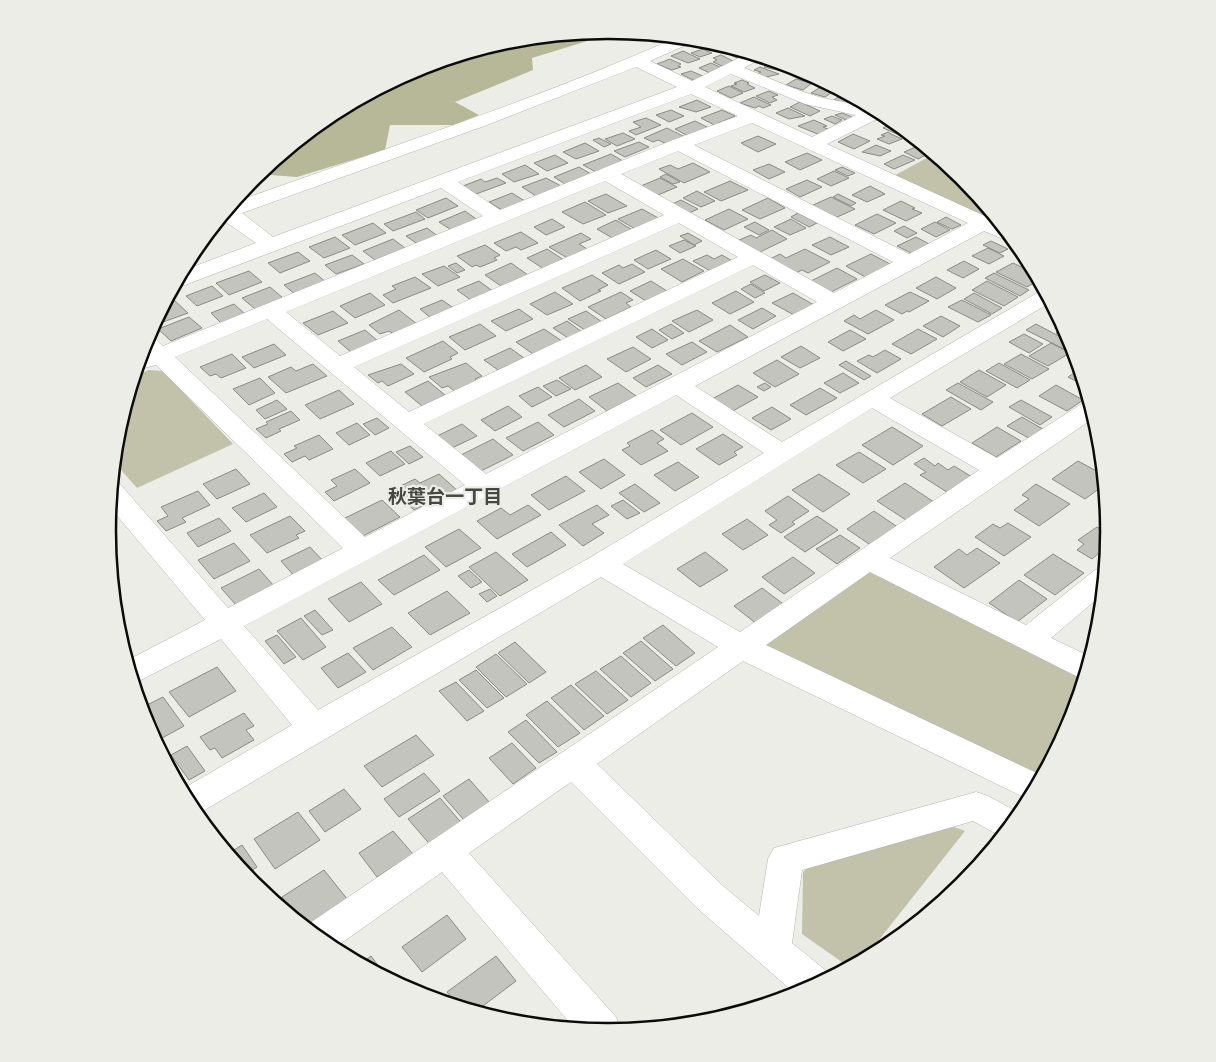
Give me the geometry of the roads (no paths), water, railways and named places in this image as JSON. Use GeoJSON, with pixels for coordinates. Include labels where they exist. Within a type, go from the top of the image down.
{"type":"FeatureCollection","features":[{"type":"Feature","properties":{"kind":"street"},"geometry":{"type":"LineString","coordinates":[[236,208],[481,121],[637,61],[676,44]]}},
{"type":"Feature","properties":{"kind":"street"},"geometry":{"type":"LineString","coordinates":[[188,276],[693,87],[747,59]]}},
{"type":"Feature","properties":{"kind":"street"},"geometry":{"type":"LineString","coordinates":[[637,61],[753,117],[998,229]]}},
{"type":"Feature","properties":{"kind":"street"},"geometry":{"type":"LineString","coordinates":[[730,68],[811,100],[866,113]]}},
{"type":"Feature","properties":{"kind":"street"},"geometry":{"type":"LineString","coordinates":[[812,144],[870,115]]}},
{"type":"Feature","properties":{"kind":"street"},"geometry":{"type":"LineString","coordinates":[[150,352],[271,311],[679,144],[753,117]]}},
{"type":"Feature","properties":{"kind":"street"},"geometry":{"type":"LineString","coordinates":[[679,144],[910,263]]}},
{"type":"Feature","properties":{"kind":"street"},"geometry":{"type":"LineString","coordinates":[[606,174],[834,302]]}},
{"type":"Feature","properties":{"kind":"street"},"geometry":{"type":"LineString","coordinates":[[442,180],[499,218]]}},
{"type":"Feature","properties":{"kind":"street"},"geometry":{"type":"LineString","coordinates":[[230,215],[271,245]]}},
{"type":"Feature","properties":{"kind":"street"},"geometry":{"type":"LineString","coordinates":[[339,365],[678,216]]}},
{"type":"Feature","properties":{"kind":"street"},"geometry":{"type":"LineString","coordinates":[[136,670],[984,223]]}},
{"type":"Feature","properties":{"kind":"street"},"geometry":{"type":"LineString","coordinates":[[408,422],[754,257]]}},
{"type":"Feature","properties":{"kind":"street"},"geometry":{"type":"LineString","coordinates":[[196,799],[314,728],[601,564],[872,398],[1041,298]]}},
{"type":"Feature","properties":{"kind":"street"},"geometry":{"type":"LineString","coordinates":[[271,311],[485,487]]}},
{"type":"Feature","properties":{"kind":"street"},"geometry":{"type":"LineString","coordinates":[[149,355],[250,444],[363,551]]}},
{"type":"Feature","properties":{"kind":"street"},"geometry":{"type":"LineString","coordinates":[[677,386],[782,453]]}},
{"type":"Feature","properties":{"kind":"street"},"geometry":{"type":"LineString","coordinates":[[872,398],[998,470]]}},
{"type":"Feature","properties":{"kind":"street"},"geometry":{"type":"LineString","coordinates":[[325,933],[998,470],[1085,412]]}},
{"type":"Feature","properties":{"kind":"street"},"geometry":{"type":"LineString","coordinates":[[117,497],[314,728]]}},
{"type":"Feature","properties":{"kind":"street"},"geometry":{"type":"LineString","coordinates":[[869,560],[1081,666]]}},
{"type":"Feature","properties":{"kind":"street"},"geometry":{"type":"LineString","coordinates":[[601,564],[742,647],[1029,785]]}},
{"type":"Feature","properties":{"kind":"street"},"geometry":{"type":"LineString","coordinates":[[1028,640],[1097,583]]}},
{"type":"Feature","properties":{"kind":"street"},"geometry":{"type":"LineString","coordinates":[[574,763],[710,897],[808,981]]}},
{"type":"Feature","properties":{"kind":"street"},"geometry":{"type":"LineString","coordinates":[[772,951],[786,859],[976,806],[1004,823]]}},
{"type":"Feature","properties":{"kind":"street"},"geometry":{"type":"LineString","coordinates":[[446,851],[595,1023]]}},
{"type":"Feature","properties":{"kind":"district","name":"秋葉台一丁目"},"geometry":{"type":"Point","coordinates":[445,496]}}]}
